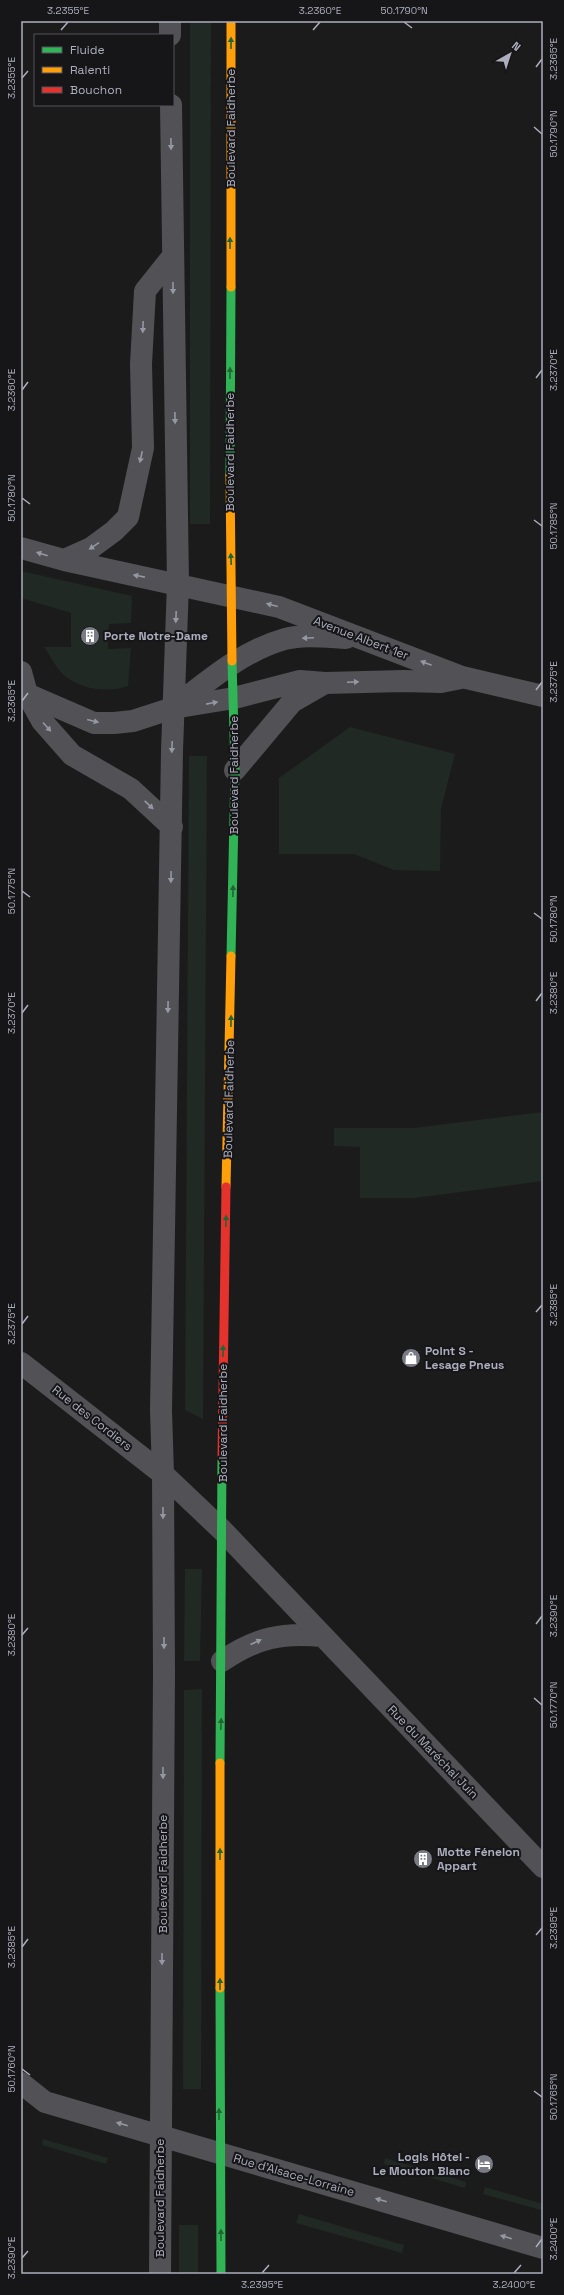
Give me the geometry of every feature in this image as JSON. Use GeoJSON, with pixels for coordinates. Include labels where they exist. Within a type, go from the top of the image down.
{"type":"FeatureCollection","features":[{"type":"Feature","properties":{"kind":"street"},"geometry":{"type":"LineString","coordinates":[[170,21],[170,34]]}},
{"type":"Feature","properties":{"kind":"street","name":"Boulevard Faidherbe"},"geometry":{"type":"LineString","coordinates":[[221,2274],[219,2153],[222,1407],[235,770],[233,598],[230,553],[231,21]]}},
{"type":"Feature","properties":{"kind":"street","name":"Boulevard Faidherbe"},"geometry":{"type":"LineString","coordinates":[[160,2274],[159,2135],[162,2056],[163,1474],[161,1402],[173,708],[178,583],[171,106]]}},
{"type":"Feature","properties":{"kind":"street"},"geometry":{"type":"LineString","coordinates":[[64,560],[91,548],[120,526],[128,517],[143,448],[141,364],[145,291],[173,256]]}},
{"type":"Feature","properties":{"kind":"street","name":"Avenue Albert 1er"},"geometry":{"type":"LineString","coordinates":[[21,548],[64,560],[178,583],[233,598],[279,607],[462,677],[543,696]]}},
{"type":"Feature","properties":{"kind":"street"},"geometry":{"type":"LineString","coordinates":[[173,708],[233,662],[286,639],[361,638]]}},
{"type":"Feature","properties":{"kind":"street"},"geometry":{"type":"LineString","coordinates":[[21,672],[27,694],[42,721],[72,755],[131,789],[172,827]]}},
{"type":"Feature","properties":{"kind":"street"},"geometry":{"type":"LineString","coordinates":[[27,694],[94,723],[133,721],[173,708],[234,698],[300,681],[325,683],[403,681],[441,682],[462,677]]}},
{"type":"Feature","properties":{"kind":"street"},"geometry":{"type":"LineString","coordinates":[[235,770],[292,702],[325,683]]}},
{"type":"Feature","properties":{"kind":"street","name":"Rue des Cordiers"},"geometry":{"type":"LineString","coordinates":[[21,1363],[163,1474]]}},
{"type":"Feature","properties":{"kind":"street"},"geometry":{"type":"LineString","coordinates":[[163,1474],[222,1530]]}},
{"type":"Feature","properties":{"kind":"street","name":"Rue du Maréchal Juin"},"geometry":{"type":"LineString","coordinates":[[222,1530],[543,1868]]}},
{"type":"Feature","properties":{"kind":"street"},"geometry":{"type":"LineString","coordinates":[[222,1661],[265,1638],[299,1634],[322,1636]]}},
{"type":"Feature","properties":{"kind":"street","name":"Rue d'Alsace-Lorraine"},"geometry":{"type":"LineString","coordinates":[[21,2083],[45,2102]]}},
{"type":"Feature","properties":{"kind":"street","name":"Rue d'Alsace-Lorraine"},"geometry":{"type":"LineString","coordinates":[[21,2104],[45,2102],[543,2248]]}},
{"type":"Feature","properties":{"kind":"shaded area"},"geometry":{"type":"Polygon","coordinates":[[[190,21],[211,21],[210,524],[190,524],[190,21]]]}},
{"type":"Feature","properties":{"kind":"shaded area"},"geometry":{"type":"Polygon","coordinates":[[[21,571],[132,596],[131,623],[109,624],[108,649],[131,648],[128,686],[111,690],[82,686],[74,682],[59,670],[44,647],[71,647],[71,613],[21,598],[21,571]]]}},
{"type":"Feature","properties":{"kind":"shaded area"},"geometry":{"type":"Polygon","coordinates":[[[350,727],[455,754],[441,809],[440,871],[394,870],[354,854],[279,854],[279,778],[350,727]]]}},
{"type":"Feature","properties":{"kind":"shaded area"},"geometry":{"type":"Polygon","coordinates":[[[189,756],[207,756],[203,1419],[185,1410],[189,756]]]}},
{"type":"Feature","properties":{"kind":"shaded area"},"geometry":{"type":"Polygon","coordinates":[[[543,1112],[543,1181],[415,1198],[360,1198],[360,1147],[334,1146],[334,1128],[414,1128],[543,1112]]]}},
{"type":"Feature","properties":{"kind":"shaded area"},"geometry":{"type":"Polygon","coordinates":[[[185,1569],[202,1569],[200,1661],[184,1661],[185,1569]]]}},
{"type":"Feature","properties":{"kind":"shaded area"},"geometry":{"type":"Polygon","coordinates":[[[202,1689],[201,2089],[183,2089],[184,1690],[202,1689]]]}},
{"type":"Feature","properties":{"kind":"shaded area"},"geometry":{"type":"Polygon","coordinates":[[[43,2139],[108,2158],[106,2164],[42,2145],[43,2139]]]}},
{"type":"Feature","properties":{"kind":"shaded area"},"geometry":{"type":"Polygon","coordinates":[[[385,2158],[466,2182],[465,2188],[384,2164],[385,2158]]]}},
{"type":"Feature","properties":{"kind":"shaded area"},"geometry":{"type":"Polygon","coordinates":[[[485,2187],[543,2204],[541,2210],[483,2194],[485,2187]]]}},
{"type":"Feature","properties":{"kind":"shaded area"},"geometry":{"type":"Polygon","coordinates":[[[299,2214],[404,2245],[402,2253],[296,2223],[299,2214]]]}},
{"type":"Feature","properties":{"kind":"shaded area"},"geometry":{"type":"Polygon","coordinates":[[[179,2225],[198,2225],[198,2274],[179,2274],[179,2225]]]}},
{"type":"Feature","properties":{"kind":"traffic: fast"},"geometry":{"type":"LineString","coordinates":[[230,475],[231,287]]}},
{"type":"Feature","properties":{"kind":"traffic: fast"},"geometry":{"type":"LineString","coordinates":[[231,956],[235,770],[232,661]]}},
{"type":"Feature","properties":{"kind":"traffic: fast"},"geometry":{"type":"LineString","coordinates":[[220,1763],[222,1458]]}},
{"type":"Feature","properties":{"kind":"traffic: fast"},"geometry":{"type":"LineString","coordinates":[[220,1988],[221,2274]]}},
{"type":"Feature","properties":{"kind":"traffic: slow"},"geometry":{"type":"LineString","coordinates":[[231,21],[231,287]]}},
{"type":"Feature","properties":{"kind":"traffic: slow"},"geometry":{"type":"LineString","coordinates":[[230,475],[232,661]]}},
{"type":"Feature","properties":{"kind":"traffic: slow"},"geometry":{"type":"LineString","coordinates":[[226,1187],[231,956]]}},
{"type":"Feature","properties":{"kind":"traffic: slow"},"geometry":{"type":"LineString","coordinates":[[220,1763],[220,1988]]}},
{"type":"Feature","properties":{"kind":"traffic: jam"},"geometry":{"type":"LineString","coordinates":[[222,1458],[226,1187]]}},
{"type":"Feature","properties":{"kind":"place","name":"Porte Notre-Dame"},"geometry":{"type":"Point","coordinates":[90,636]}},
{"type":"Feature","properties":{"kind":"place","name":"Point S - Lesage Pneus"},"geometry":{"type":"Point","coordinates":[411,1358]}},
{"type":"Feature","properties":{"kind":"place","name":"Motte Fénelon Appart"},"geometry":{"type":"Point","coordinates":[423,1859]}},
{"type":"Feature","properties":{"kind":"place","name":"Logis Hôtel - Le Mouton Blanc"},"geometry":{"type":"Point","coordinates":[484,2164]}}]}
